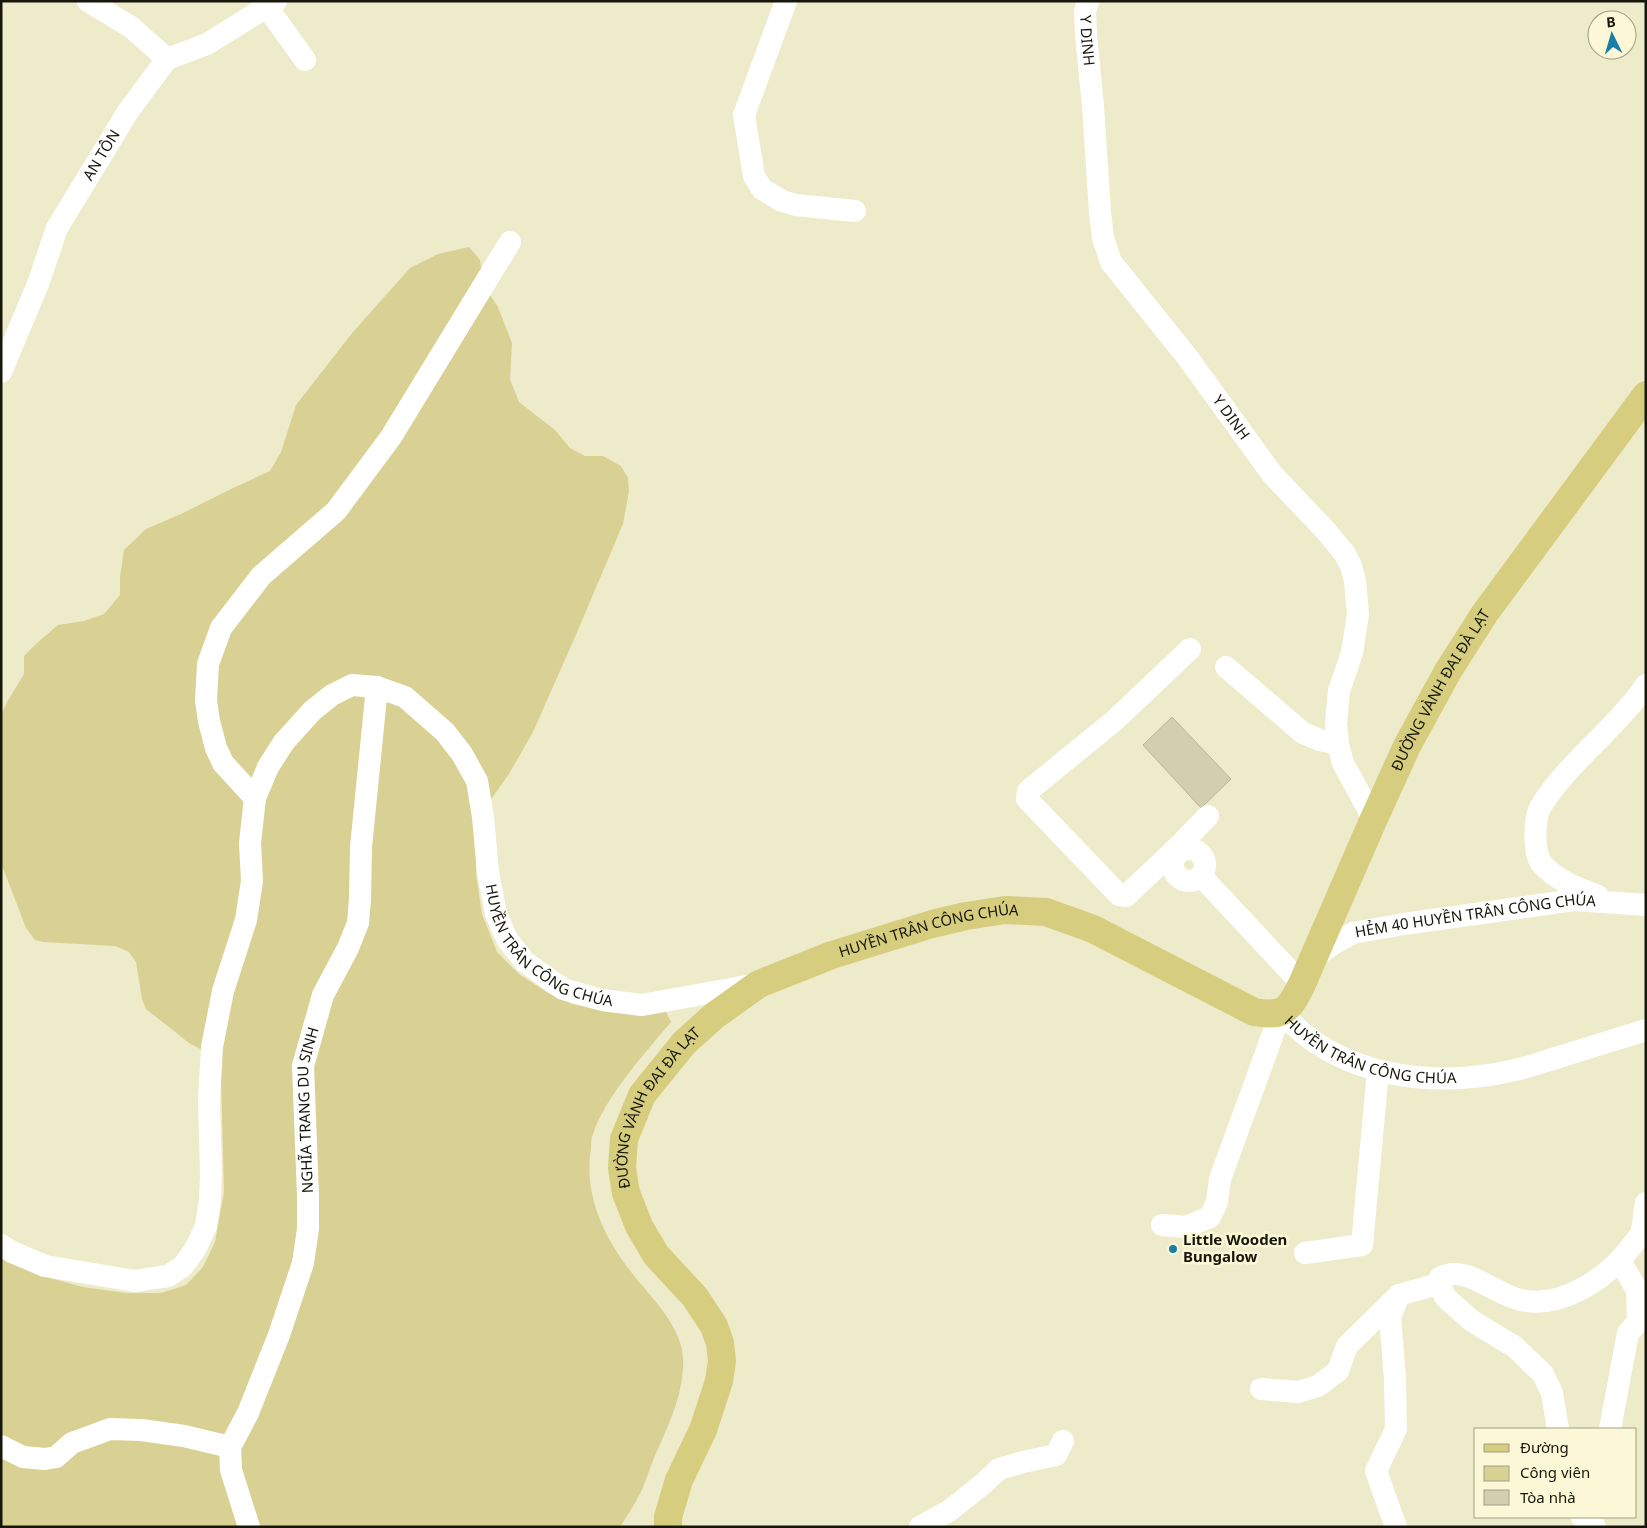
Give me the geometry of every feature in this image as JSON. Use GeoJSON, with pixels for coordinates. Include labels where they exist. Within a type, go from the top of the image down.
{"type":"FeatureCollection","features":[{"type":"Feature","properties":{"kind":"main road","name":"ĐƯỜNG VÀNH ĐAI ĐÀ LẠT"},"geometry":{"type":"LineString","coordinates":[[1281,1012],[1290,1006],[1302,984],[1372,823],[1426,708],[1466,642],[1646,395]]}},
{"type":"Feature","properties":{"kind":"main road","name":"HUYỀN TRÂN CÔNG CHÚA"},"geometry":{"type":"LineString","coordinates":[[759,984],[832,955],[932,924],[966,916],[1006,910],[1046,912],[1093,929],[1200,986],[1254,1012],[1271,1015],[1281,1012]]}},
{"type":"Feature","properties":{"kind":"main road","name":"ĐƯỜNG VÀNH ĐAI ĐÀ LẠT"},"geometry":{"type":"LineString","coordinates":[[668,1527],[668,1516],[679,1480],[703,1430],[719,1381],[722,1361],[720,1343],[714,1326],[695,1297],[656,1255],[639,1226],[626,1193],[622,1168],[624,1139],[642,1095],[684,1043],[714,1016],[759,984]]}},
{"type":"Feature","properties":{"kind":"street"},"geometry":{"type":"LineString","coordinates":[[88,1],[131,27],[167,59],[207,44],[271,4],[305,60]]}},
{"type":"Feature","properties":{"kind":"street"},"geometry":{"type":"LineString","coordinates":[[786,1],[744,115],[754,176],[762,189],[782,201],[796,205],[855,211]]}},
{"type":"Feature","properties":{"kind":"street","name":"Y DINH"},"geometry":{"type":"LineString","coordinates":[[1088,1],[1085,12],[1100,212],[1103,238],[1111,262],[1188,358],[1272,474],[1326,531],[1345,554],[1351,566],[1355,581],[1358,614],[1352,653],[1339,691],[1336,723],[1338,744],[1343,763],[1368,809],[1372,823]]}},
{"type":"Feature","properties":{"kind":"street","name":"AN TÔN"},"geometry":{"type":"LineString","coordinates":[[1,372],[38,284],[58,228],[129,110],[167,59]]}},
{"type":"Feature","properties":{"kind":"street"},"geometry":{"type":"LineString","coordinates":[[255,798],[223,763],[216,748],[209,721],[206,701],[208,664],[221,628],[261,576],[336,511],[391,437],[510,242]]}},
{"type":"Feature","properties":{"kind":"street"},"geometry":{"type":"LineString","coordinates":[[1190,648],[1114,721],[1028,791],[1026,795],[1027,799],[1119,895],[1126,896],[1176,852],[1208,816]]}},
{"type":"Feature","properties":{"kind":"street"},"geometry":{"type":"LineString","coordinates":[[1226,666],[1303,733],[1320,740],[1338,744]]}},
{"type":"Feature","properties":{"kind":"street","name":"HUYỀN TRÂN CÔNG CHÚA"},"geometry":{"type":"LineString","coordinates":[[1,1245],[12,1252],[45,1266],[136,1281],[168,1276],[184,1266],[196,1248],[206,1226],[212,1175],[209,1100],[212,1047],[223,991],[246,920],[252,880],[250,843],[255,798],[268,767],[284,742],[312,711],[332,695],[352,685],[377,687],[405,697],[445,732],[462,754],[477,781],[484,817],[488,872],[496,914],[507,939],[525,962],[563,989],[602,1000],[642,1005],[759,984]]}},
{"type":"Feature","properties":{"kind":"street"},"geometry":{"type":"LineString","coordinates":[[1615,903],[1555,877],[1540,863],[1535,841],[1540,808],[1585,752],[1628,709],[1646,685]]}},
{"type":"Feature","properties":{"kind":"street","name":"NGHĨA TRANG DU SINH"},"geometry":{"type":"LineString","coordinates":[[230,1447],[248,1413],[279,1335],[303,1262],[308,1229],[308,1196],[303,1066],[323,996],[348,948],[358,923],[361,848],[377,687]]}},
{"type":"Feature","properties":{"kind":"street"},"geometry":{"type":"LineString","coordinates":[[1176,852],[1173,867],[1177,875],[1184,880],[1193,880],[1201,876],[1302,984]]}},
{"type":"Feature","properties":{"kind":"street","name":"HẺM 40 HUYỀN TRÂN CÔNG CHÚA"},"geometry":{"type":"LineString","coordinates":[[1314,958],[1334,943],[1353,933],[1404,924],[1574,900],[1646,905]]}},
{"type":"Feature","properties":{"kind":"street"},"geometry":{"type":"LineString","coordinates":[[1162,1226],[1186,1227],[1210,1217],[1217,1202],[1220,1179],[1281,1012]]}},
{"type":"Feature","properties":{"kind":"street","name":"HUYỀN TRÂN CÔNG CHÚA"},"geometry":{"type":"LineString","coordinates":[[1281,1012],[1294,1027],[1310,1040],[1348,1061],[1392,1074],[1429,1078],[1479,1076],[1516,1070],[1646,1030]]}},
{"type":"Feature","properties":{"kind":"street"},"geometry":{"type":"LineString","coordinates":[[1305,1253],[1362,1245],[1378,1071]]}},
{"type":"Feature","properties":{"kind":"street"},"geometry":{"type":"LineString","coordinates":[[1558,1428],[1552,1393],[1544,1374],[1515,1347],[1472,1321],[1446,1298],[1438,1284],[1440,1278],[1448,1273],[1461,1274],[1520,1300],[1540,1302],[1565,1296],[1587,1286],[1620,1261],[1641,1234],[1646,1203]]}},
{"type":"Feature","properties":{"kind":"street"},"geometry":{"type":"LineString","coordinates":[[1610,1428],[1628,1333],[1638,1322],[1637,1290],[1620,1261]]}},
{"type":"Feature","properties":{"kind":"street"},"geometry":{"type":"LineString","coordinates":[[1261,1389],[1298,1392],[1318,1386],[1338,1371],[1347,1346],[1399,1295],[1438,1284]]}},
{"type":"Feature","properties":{"kind":"street"},"geometry":{"type":"LineString","coordinates":[[1396,1527],[1376,1471],[1396,1429],[1395,1379],[1390,1317],[1399,1295]]}},
{"type":"Feature","properties":{"kind":"street"},"geometry":{"type":"LineString","coordinates":[[1,1446],[23,1457],[45,1460],[56,1457],[72,1443],[110,1429],[141,1430],[184,1436],[230,1447],[231,1470],[249,1527]]}},
{"type":"Feature","properties":{"kind":"street"},"geometry":{"type":"LineString","coordinates":[[920,1527],[949,1511],[999,1469],[1056,1455],[1063,1441]]}},
{"type":"Feature","properties":{"kind":"street"},"geometry":{"type":"LineString","coordinates":[[1583,1518],[1595,1527]]}},
{"type":"Feature","properties":{"kind":"green space"},"geometry":{"type":"Polygon","coordinates":[[[469,247],[480,260],[484,286],[498,307],[512,343],[510,379],[519,402],[555,430],[570,448],[585,456],[603,456],[621,466],[628,478],[629,491],[623,524],[575,637],[533,732],[509,774],[489,802],[476,853],[476,874],[482,914],[497,952],[519,974],[548,993],[572,1004],[606,1011],[637,1014],[666,1012],[671,1022],[627,1075],[607,1105],[592,1137],[589,1168],[595,1204],[600,1221],[608,1237],[628,1268],[668,1318],[682,1348],[683,1371],[674,1412],[642,1490],[620,1527],[3,1527],[1,1526],[1,1258],[50,1278],[83,1287],[126,1293],[161,1293],[186,1285],[203,1267],[215,1242],[224,1192],[221,1076],[206,1052],[189,1043],[146,1009],[142,999],[136,962],[129,952],[115,946],[43,942],[35,940],[26,928],[1,863],[1,715],[24,674],[24,656],[58,625],[84,621],[104,614],[120,595],[120,577],[124,550],[146,529],[270,471],[281,452],[296,405],[353,332],[410,268],[438,254],[469,247]]]}},
{"type":"Feature","properties":{"kind":"building"},"geometry":{"type":"Polygon","coordinates":[[[1172,717],[1231,779],[1201,808],[1143,745],[1172,717]]]}},
{"type":"Feature","properties":{"kind":"place","name":"Little Wooden Bungalow"},"geometry":{"type":"Point","coordinates":[1173,1249]}}]}
